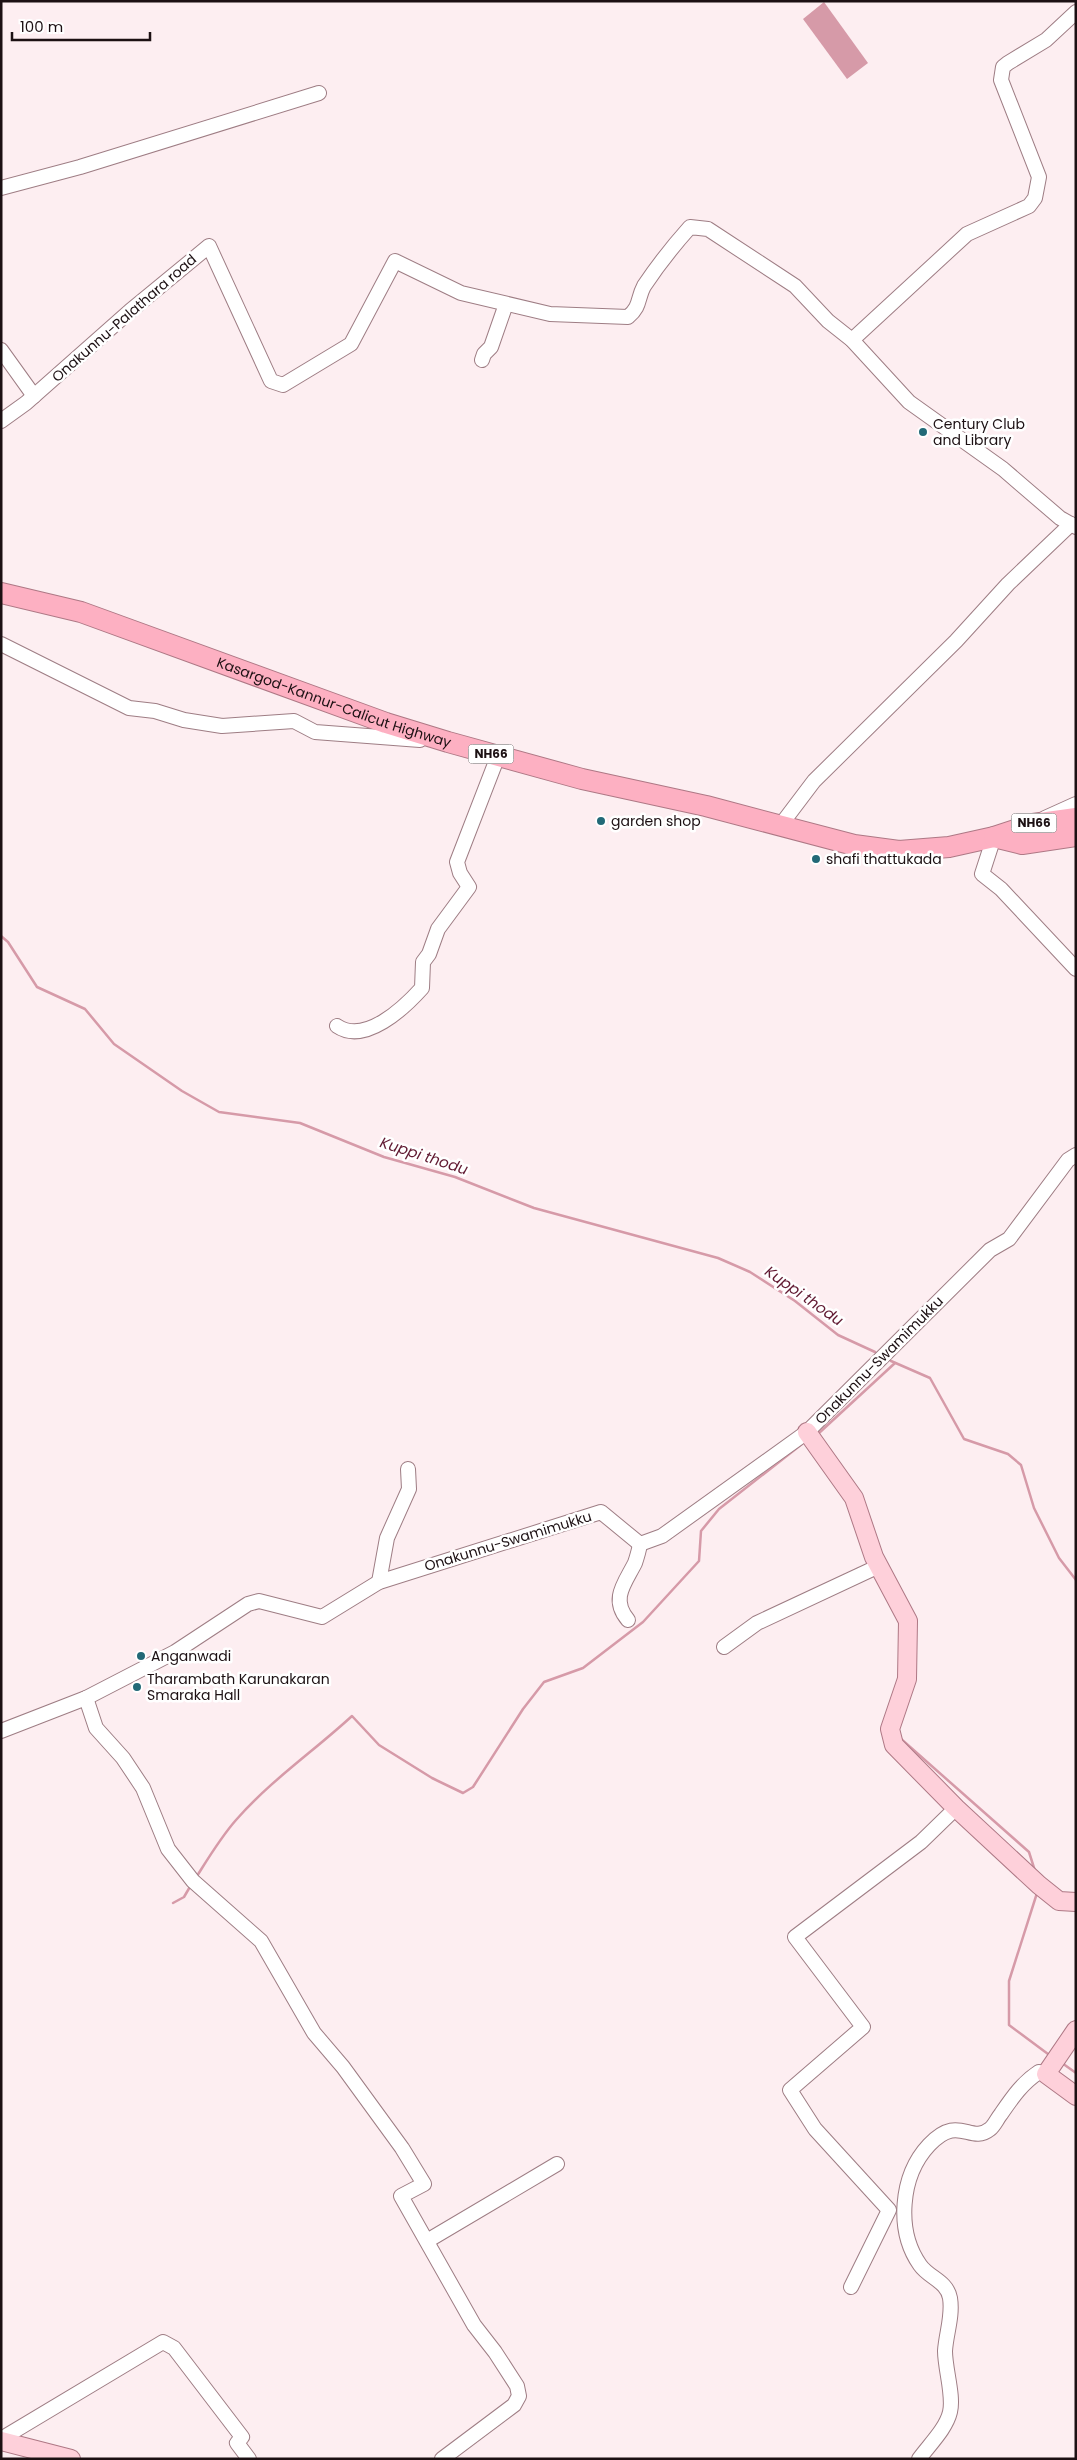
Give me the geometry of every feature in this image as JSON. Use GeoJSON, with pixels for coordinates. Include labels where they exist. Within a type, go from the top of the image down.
{"type":"FeatureCollection","features":[{"type":"Feature","properties":{"kind":"highway","name":"Kasargod-Kannur-Calicut Highway"},"geometry":{"type":"LineString","coordinates":[[1,593],[81,612],[386,723],[448,742],[582,779],[854,845],[899,851],[949,847],[994,837],[1033,824],[1075,806]]}},
{"type":"Feature","properties":{"kind":"highway","name":"Kasargod-Kannur-Calicut Highway"},"geometry":{"type":"LineString","coordinates":[[994,837],[1022,844],[1076,836]]}},
{"type":"Feature","properties":{"kind":"main road"},"geometry":{"type":"LineString","coordinates":[[807,1432],[854,1498],[879,1566],[908,1621],[907,1679],[890,1729],[894,1745],[956,1808],[1059,1901],[1076,1902]]}},
{"type":"Feature","properties":{"kind":"main road"},"geometry":{"type":"LineString","coordinates":[[1076,2030],[1046,2074],[1076,2096]]}},
{"type":"Feature","properties":{"kind":"main road"},"geometry":{"type":"LineString","coordinates":[[1,2440],[71,2459]]}},
{"type":"Feature","properties":{"kind":"street"},"geometry":{"type":"LineString","coordinates":[[780,826],[814,782],[956,641],[1008,584],[1073,526],[1003,469],[909,402],[852,340],[967,234],[1029,206],[1035,198],[1039,177],[1001,80],[1001,74],[1008,63],[1046,40],[1076,12]]}},
{"type":"Feature","properties":{"kind":"street"},"geometry":{"type":"LineString","coordinates":[[1,188],[80,167],[319,93]]}},
{"type":"Feature","properties":{"kind":"street","name":"Onakunnu-Palathara road"},"geometry":{"type":"LineString","coordinates":[[1,421],[34,396],[130,311],[209,246],[271,381],[283,385],[351,344],[395,261],[460,293],[550,314],[628,317],[637,310],[642,289],[666,253],[690,227],[708,229],[794,286],[828,321],[852,340]]}},
{"type":"Feature","properties":{"kind":"street"},"geometry":{"type":"LineString","coordinates":[[482,360],[484,354],[491,347],[506,304]]}},
{"type":"Feature","properties":{"kind":"street"},"geometry":{"type":"LineString","coordinates":[[1,350],[34,396]]}},
{"type":"Feature","properties":{"kind":"street"},"geometry":{"type":"LineString","coordinates":[[1,644],[129,708],[155,711],[184,720],[222,726],[294,721],[315,732],[448,742]]}},
{"type":"Feature","properties":{"kind":"street"},"geometry":{"type":"LineString","coordinates":[[337,1026],[346,1032],[363,1030],[377,1024],[402,1008],[422,988],[422,962],[429,954],[433,940],[469,887],[460,874],[457,862],[498,756]]}},
{"type":"Feature","properties":{"kind":"street"},"geometry":{"type":"LineString","coordinates":[[994,837],[982,874],[1001,889],[1076,969]]}},
{"type":"Feature","properties":{"kind":"street","name":"Onakunnu-Swamimukku"},"geometry":{"type":"LineString","coordinates":[[1,1731],[86,1698],[176,1652],[248,1604],[259,1601],[322,1617],[379,1582],[601,1512],[640,1544],[662,1536],[807,1432],[990,1250],[1009,1239],[1068,1160],[1076,1155]]}},
{"type":"Feature","properties":{"kind":"street"},"geometry":{"type":"LineString","coordinates":[[379,1582],[387,1538],[410,1489],[408,1469]]}},
{"type":"Feature","properties":{"kind":"street"},"geometry":{"type":"LineString","coordinates":[[628,1620],[623,1615],[618,1598],[620,1587],[635,1562],[640,1544]]}},
{"type":"Feature","properties":{"kind":"street"},"geometry":{"type":"LineString","coordinates":[[724,1647],[757,1623],[879,1566]]}},
{"type":"Feature","properties":{"kind":"street"},"geometry":{"type":"LineString","coordinates":[[86,1698],[96,1728],[123,1758],[143,1788],[168,1848],[193,1881],[261,1941],[314,2033],[343,2067],[402,2148],[424,2184],[401,2196],[474,2325],[495,2352],[517,2386],[519,2396],[514,2405],[442,2459]]}},
{"type":"Feature","properties":{"kind":"street"},"geometry":{"type":"LineString","coordinates":[[851,2287],[889,2210],[815,2129],[790,2090],[863,2027],[795,1937],[921,1842],[956,1808]]}},
{"type":"Feature","properties":{"kind":"street"},"geometry":{"type":"LineString","coordinates":[[918,2459],[941,2430],[951,2411],[945,2351],[950,2298],[938,2279],[922,2268],[905,2227],[905,2207],[910,2178],[920,2155],[942,2132],[956,2128],[980,2134],[990,2129],[1024,2084],[1039,2072],[1046,2074]]}},
{"type":"Feature","properties":{"kind":"street"},"geometry":{"type":"LineString","coordinates":[[427,2241],[557,2164]]}},
{"type":"Feature","properties":{"kind":"street"},"geometry":{"type":"LineString","coordinates":[[1,2440],[163,2342],[174,2348],[227,2415],[242,2437],[237,2443],[249,2459]]}},
{"type":"Feature","properties":{"kind":"shaded area"},"geometry":{"type":"Polygon","coordinates":[[[824,2],[868,63],[847,79],[803,19],[824,2]]]}},
{"type":"Feature","properties":{"kind":"waterway","name":"Kuppi thodu"},"geometry":{"type":"LineString","coordinates":[[1,936],[8,942],[37,987],[85,1009],[114,1044],[182,1091],[219,1112],[300,1123],[384,1157],[455,1177],[534,1208],[718,1258],[750,1272],[795,1301],[838,1335],[875,1352]]}},
{"type":"Feature","properties":{"kind":"waterway"},"geometry":{"type":"LineString","coordinates":[[891,1361],[930,1378],[964,1439],[1008,1454],[1021,1465],[1034,1508],[1059,1558],[1076,1580]]}},
{"type":"Feature","properties":{"kind":"waterway"},"geometry":{"type":"LineString","coordinates":[[819,1433],[895,1363]]}},
{"type":"Feature","properties":{"kind":"waterway"},"geometry":{"type":"LineString","coordinates":[[197,1876],[225,1833],[249,1806],[352,1716],[379,1745],[432,1778],[463,1793],[473,1787],[523,1709],[544,1682],[583,1668],[643,1622],[699,1561],[701,1531],[719,1509],[802,1444]]}},
{"type":"Feature","properties":{"kind":"waterway"},"geometry":{"type":"LineString","coordinates":[[900,1738],[1029,1852],[1035,1871]]}},
{"type":"Feature","properties":{"kind":"waterway"},"geometry":{"type":"LineString","coordinates":[[173,1903],[184,1897],[191,1885]]}},
{"type":"Feature","properties":{"kind":"waterway"},"geometry":{"type":"LineString","coordinates":[[1037,1893],[1009,1981],[1009,2025],[1048,2054]]}},
{"type":"Feature","properties":{"kind":"waterway"},"geometry":{"type":"LineString","coordinates":[[1062,2063],[1076,2073]]}},
{"type":"Feature","properties":{"kind":"place","name":"Century Club and Library"},"geometry":{"type":"Point","coordinates":[923,432]}},
{"type":"Feature","properties":{"kind":"place","name":"garden shop"},"geometry":{"type":"Point","coordinates":[601,821]}},
{"type":"Feature","properties":{"kind":"place","name":"shafi thattukada"},"geometry":{"type":"Point","coordinates":[816,859]}},
{"type":"Feature","properties":{"kind":"place","name":"Anganwadi"},"geometry":{"type":"Point","coordinates":[141,1656]}},
{"type":"Feature","properties":{"kind":"place","name":"Tharambath Karunakaran Smaraka Hall"},"geometry":{"type":"Point","coordinates":[137,1687]}}]}
